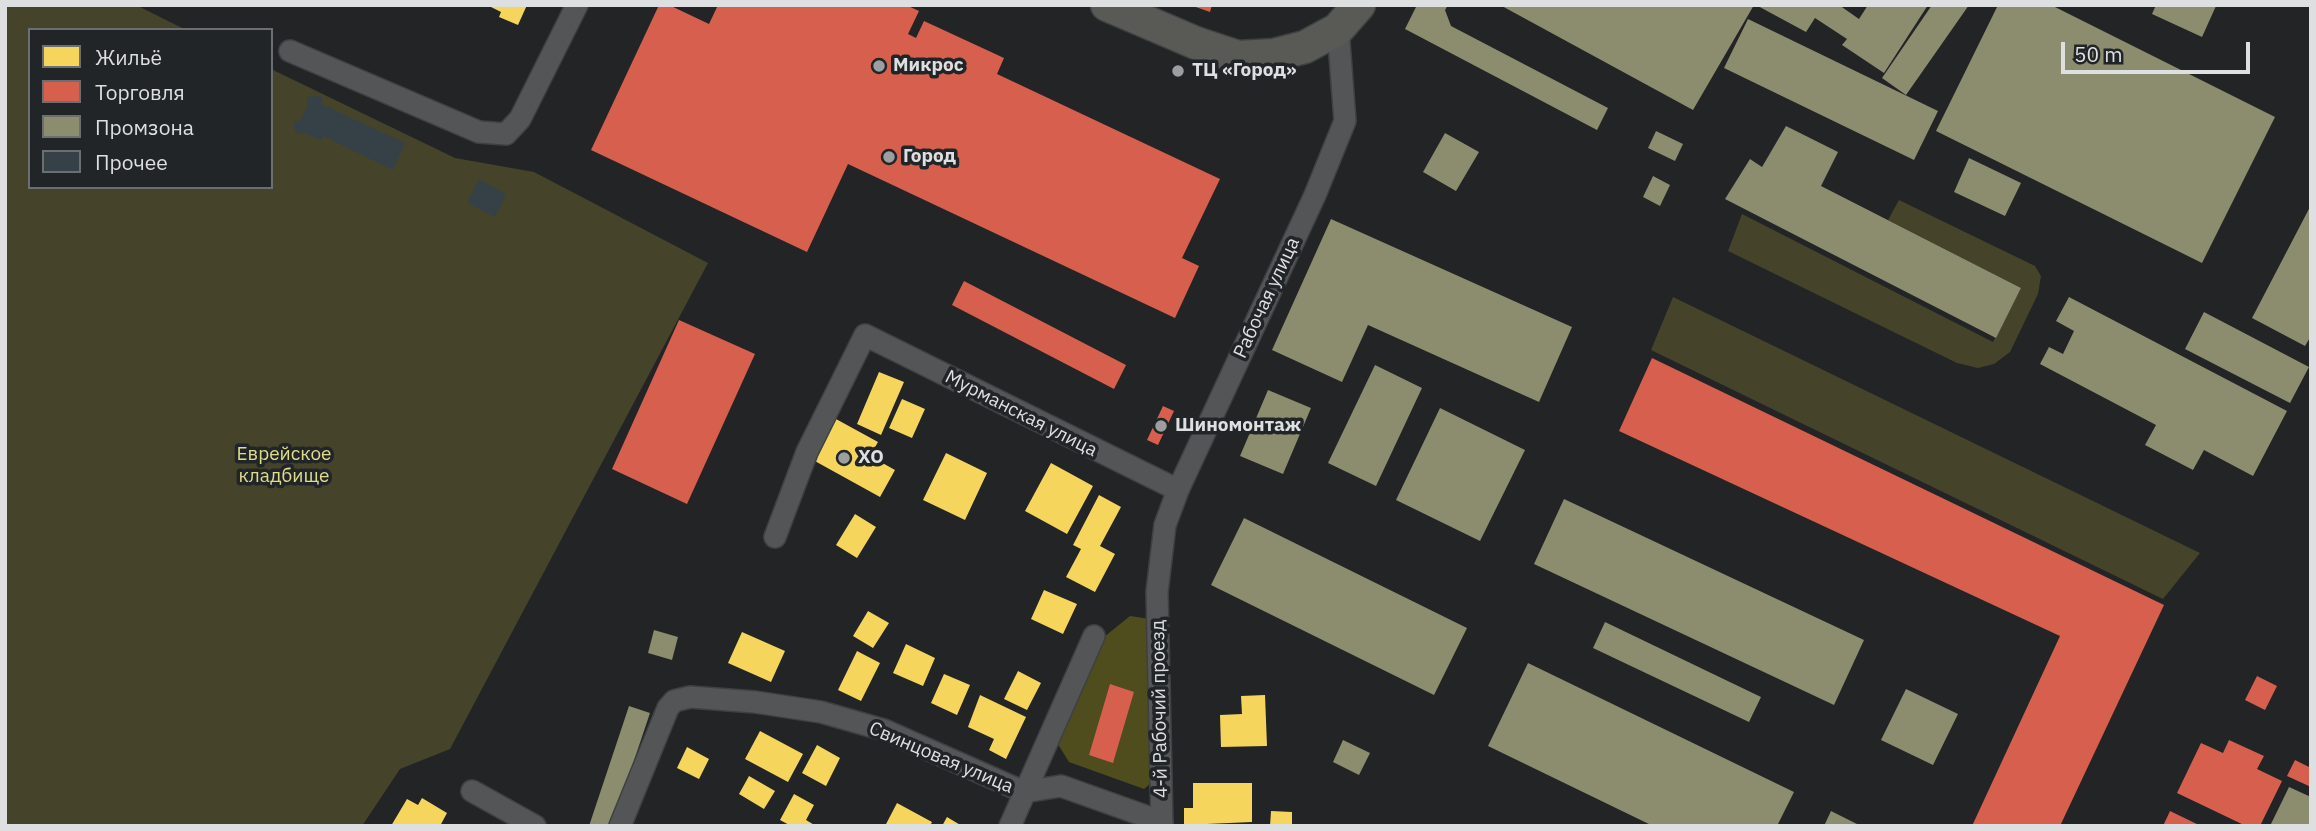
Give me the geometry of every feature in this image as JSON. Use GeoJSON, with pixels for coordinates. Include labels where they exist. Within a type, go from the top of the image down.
{"type":"FeatureCollection","features":[{"type":"Feature","properties":{"kind":"main road"},"geometry":{"type":"LineString","coordinates":[[1107,5],[1238,57],[1274,55],[1305,47],[1338,29],[1359,5]]}},
{"type":"Feature","properties":{"kind":"street"},"geometry":{"type":"LineString","coordinates":[[290,51],[479,132],[506,134],[520,119],[577,5]]}},
{"type":"Feature","properties":{"kind":"street","name":"Рабочая улица"},"geometry":{"type":"LineString","coordinates":[[1157,592],[1165,525],[1178,491],[1315,195],[1345,121],[1338,29]]}},
{"type":"Feature","properties":{"kind":"street","name":"Мурманская улица"},"geometry":{"type":"LineString","coordinates":[[775,537],[807,452],[865,335],[1178,491]]}},
{"type":"Feature","properties":{"kind":"street","name":"4-й Рабочий проезд"},"geometry":{"type":"LineString","coordinates":[[1157,592],[1162,824]]}},
{"type":"Feature","properties":{"kind":"street"},"geometry":{"type":"LineString","coordinates":[[1010,826],[1094,636]]}},
{"type":"Feature","properties":{"kind":"street","name":"Свинцовая улица"},"geometry":{"type":"LineString","coordinates":[[620,826],[668,708],[674,701],[690,697],[821,712],[884,730],[1024,792],[1062,786],[1162,824]]}},
{"type":"Feature","properties":{"kind":"street"},"geometry":{"type":"LineString","coordinates":[[472,791],[536,826]]}},
{"type":"Feature","properties":{"kind":"green space","name":"Еврейское кладбище"},"geometry":{"type":"Polygon","coordinates":[[[5,5],[136,5],[182,28],[28,28],[28,189],[273,189],[273,70],[455,158],[534,172],[708,263],[450,749],[400,769],[362,826],[5,826],[5,5]]]}},
{"type":"Feature","properties":{"kind":"green space"},"geometry":{"type":"Polygon","coordinates":[[[1899,200],[2035,266],[2041,276],[2038,294],[2010,352],[1994,364],[1978,368],[1957,363],[1728,251],[1742,214],[1993,342],[2021,288],[1888,220],[1899,200]]]}},
{"type":"Feature","properties":{"kind":"green space"},"geometry":{"type":"Polygon","coordinates":[[[1673,297],[2200,553],[2163,599],[1651,350],[1673,297]]]}},
{"type":"Feature","properties":{"kind":"shaded area"},"geometry":{"type":"Polygon","coordinates":[[[1130,616],[1150,619],[1151,783],[1144,789],[1069,762],[1056,741],[1099,641],[1130,616]]]}},
{"type":"Feature","properties":{"kind":"building: Жильё"},"geometry":{"type":"Polygon","coordinates":[[[487,5],[527,5],[518,25],[499,17],[501,12],[487,5]]]}},
{"type":"Feature","properties":{"kind":"building: Жильё"},"geometry":{"type":"Polygon","coordinates":[[[879,372],[904,382],[881,435],[857,424],[879,372]]]}},
{"type":"Feature","properties":{"kind":"building: Жильё"},"geometry":{"type":"Polygon","coordinates":[[[902,399],[925,409],[912,438],[889,428],[902,399]]]}},
{"type":"Feature","properties":{"kind":"building: Жильё","name":"ХО"},"geometry":{"type":"Polygon","coordinates":[[[836,419],[878,442],[870,456],[895,470],[880,497],[813,460],[836,419]]]}},
{"type":"Feature","properties":{"kind":"building: Жильё"},"geometry":{"type":"Polygon","coordinates":[[[946,453],[987,473],[965,520],[923,500],[946,453]]]}},
{"type":"Feature","properties":{"kind":"building: Жильё"},"geometry":{"type":"Polygon","coordinates":[[[1051,463],[1093,486],[1067,534],[1025,511],[1051,463]]]}},
{"type":"Feature","properties":{"kind":"building: Жильё"},"geometry":{"type":"Polygon","coordinates":[[[1099,495],[1121,507],[1100,546],[1115,554],[1095,592],[1066,577],[1081,549],[1073,545],[1099,495]]]}},
{"type":"Feature","properties":{"kind":"building: Жильё"},"geometry":{"type":"Polygon","coordinates":[[[855,514],[876,527],[857,558],[836,545],[855,514]]]}},
{"type":"Feature","properties":{"kind":"building: Жильё"},"geometry":{"type":"Polygon","coordinates":[[[1044,590],[1077,604],[1063,634],[1031,619],[1044,590]]]}},
{"type":"Feature","properties":{"kind":"building: Жильё"},"geometry":{"type":"Polygon","coordinates":[[[868,611],[889,623],[873,648],[853,636],[868,611]]]}},
{"type":"Feature","properties":{"kind":"building: Жильё"},"geometry":{"type":"Polygon","coordinates":[[[742,632],[785,651],[771,682],[728,663],[742,632]]]}},
{"type":"Feature","properties":{"kind":"building: Жильё"},"geometry":{"type":"Polygon","coordinates":[[[906,644],[935,658],[923,686],[893,673],[906,644]]]}},
{"type":"Feature","properties":{"kind":"building: Жильё"},"geometry":{"type":"Polygon","coordinates":[[[857,651],[880,663],[861,701],[838,690],[857,651]]]}},
{"type":"Feature","properties":{"kind":"building: Жильё"},"geometry":{"type":"Polygon","coordinates":[[[1018,671],[1041,683],[1027,710],[1004,699],[1018,671]]]}},
{"type":"Feature","properties":{"kind":"building: Жильё"},"geometry":{"type":"Polygon","coordinates":[[[944,674],[970,685],[957,715],[931,703],[944,674]]]}},
{"type":"Feature","properties":{"kind":"building: Жильё"},"geometry":{"type":"Polygon","coordinates":[[[980,695],[1026,717],[1006,759],[989,750],[994,739],[968,727],[980,695]]]}},
{"type":"Feature","properties":{"kind":"building: Жильё"},"geometry":{"type":"Polygon","coordinates":[[[1265,695],[1267,746],[1221,747],[1220,715],[1242,714],[1241,696],[1265,695]]]}},
{"type":"Feature","properties":{"kind":"building: Жильё"},"geometry":{"type":"Polygon","coordinates":[[[760,731],[803,754],[788,782],[745,759],[760,731]]]}},
{"type":"Feature","properties":{"kind":"building: Жильё"},"geometry":{"type":"Polygon","coordinates":[[[817,745],[840,758],[826,786],[802,773],[817,745]]]}},
{"type":"Feature","properties":{"kind":"building: Жильё"},"geometry":{"type":"Polygon","coordinates":[[[687,747],[709,759],[699,779],[677,768],[687,747]]]}},
{"type":"Feature","properties":{"kind":"building: Жильё"},"geometry":{"type":"Polygon","coordinates":[[[749,776],[775,791],[764,809],[739,794],[749,776]]]}},
{"type":"Feature","properties":{"kind":"building: Жильё"},"geometry":{"type":"Polygon","coordinates":[[[1193,783],[1252,783],[1252,822],[1184,825],[1184,808],[1193,808],[1193,783]]]}},
{"type":"Feature","properties":{"kind":"building: Жильё"},"geometry":{"type":"Polygon","coordinates":[[[794,794],[814,805],[806,820],[816,826],[791,826],[780,820],[794,794]]]}},
{"type":"Feature","properties":{"kind":"building: Жильё"},"geometry":{"type":"Polygon","coordinates":[[[422,798],[447,813],[440,826],[391,826],[407,799],[418,805],[422,798]]]}},
{"type":"Feature","properties":{"kind":"building: Жильё"},"geometry":{"type":"Polygon","coordinates":[[[897,803],[932,822],[930,826],[885,826],[897,803]]]}},
{"type":"Feature","properties":{"kind":"building: Жильё"},"geometry":{"type":"Polygon","coordinates":[[[1271,811],[1292,812],[1292,826],[1270,826],[1271,811]]]}},
{"type":"Feature","properties":{"kind":"building: Жильё"},"geometry":{"type":"Polygon","coordinates":[[[947,817],[962,826],[942,826],[947,817]]]}},
{"type":"Feature","properties":{"kind":"building: Торговля","name":"Город"},"geometry":{"type":"Polygon","coordinates":[[[659,5],[669,5],[709,24],[718,5],[906,5],[919,11],[908,34],[916,38],[924,21],[1004,58],[997,74],[1220,179],[1182,258],[1199,266],[1175,318],[848,164],[807,252],[591,150],[659,5]]]}},
{"type":"Feature","properties":{"kind":"building: Торговля"},"geometry":{"type":"Polygon","coordinates":[[[1190,5],[1212,5],[1210,12],[1190,5]]]}},
{"type":"Feature","properties":{"kind":"building: Торговля"},"geometry":{"type":"Polygon","coordinates":[[[964,281],[1126,365],[1114,389],[952,305],[964,281]]]}},
{"type":"Feature","properties":{"kind":"building: Торговля"},"geometry":{"type":"Polygon","coordinates":[[[679,320],[755,354],[687,504],[612,469],[679,320]]]}},
{"type":"Feature","properties":{"kind":"building: Торговля"},"geometry":{"type":"Polygon","coordinates":[[[1652,358],[2164,605],[2060,826],[1972,826],[2060,636],[1619,431],[1652,358]]]}},
{"type":"Feature","properties":{"kind":"building: Торговля","name":"Шиномонтаж"},"geometry":{"type":"Polygon","coordinates":[[[1163,406],[1174,411],[1158,445],[1147,440],[1163,406]]]}},
{"type":"Feature","properties":{"kind":"building: Торговля"},"geometry":{"type":"Polygon","coordinates":[[[2257,676],[2277,686],[2265,710],[2245,700],[2257,676]]]}},
{"type":"Feature","properties":{"kind":"building: Торговля"},"geometry":{"type":"Polygon","coordinates":[[[1110,684],[1134,692],[1113,763],[1089,755],[1110,684]]]}},
{"type":"Feature","properties":{"kind":"building: Торговля"},"geometry":{"type":"Polygon","coordinates":[[[2229,740],[2264,756],[2257,769],[2282,781],[2260,826],[2246,826],[2177,793],[2201,743],[2223,753],[2229,740]]]}},
{"type":"Feature","properties":{"kind":"building: Торговля"},"geometry":{"type":"Polygon","coordinates":[[[2295,760],[2311,768],[2311,787],[2287,776],[2295,760]]]}},
{"type":"Feature","properties":{"kind":"building: Торговля"},"geometry":{"type":"Polygon","coordinates":[[[2170,811],[2201,826],[2163,826],[2170,811]]]}},
{"type":"Feature","properties":{"kind":"building: Промзона"},"geometry":{"type":"Polygon","coordinates":[[[1417,5],[1448,5],[1445,10],[1451,26],[1608,108],[1597,130],[1405,29],[1417,5]]]}},
{"type":"Feature","properties":{"kind":"building: Промзона"},"geometry":{"type":"Polygon","coordinates":[[[1500,5],[1754,5],[1693,110],[1500,5]]]}},
{"type":"Feature","properties":{"kind":"building: Промзона"},"geometry":{"type":"Polygon","coordinates":[[[1756,5],[1839,5],[1859,19],[1868,5],[1928,5],[1884,73],[1842,45],[1847,39],[1815,18],[1806,32],[1756,5]]]}},
{"type":"Feature","properties":{"kind":"building: Промзона"},"geometry":{"type":"Polygon","coordinates":[[[1932,5],[1969,5],[1906,95],[1882,78],[1932,5]]]}},
{"type":"Feature","properties":{"kind":"building: Промзона"},"geometry":{"type":"Polygon","coordinates":[[[1998,5],[2051,5],[2275,117],[2202,263],[1936,131],[1998,5]]]}},
{"type":"Feature","properties":{"kind":"building: Промзона"},"geometry":{"type":"Polygon","coordinates":[[[2156,5],[2216,6],[2202,37],[2152,14],[2156,5]]]}},
{"type":"Feature","properties":{"kind":"building: Промзона"},"geometry":{"type":"Polygon","coordinates":[[[1748,19],[1938,111],[1914,160],[1724,68],[1748,19]]]}},
{"type":"Feature","properties":{"kind":"building: Промзона"},"geometry":{"type":"Polygon","coordinates":[[[1786,126],[1838,152],[1821,186],[2021,288],[1996,338],[1725,199],[1750,159],[1762,167],[1786,126]]]}},
{"type":"Feature","properties":{"kind":"building: Промзона"},"geometry":{"type":"Polygon","coordinates":[[[1656,131],[1683,144],[1675,161],[1648,148],[1656,131]]]}},
{"type":"Feature","properties":{"kind":"building: Промзона"},"geometry":{"type":"Polygon","coordinates":[[[1445,133],[1479,152],[1456,191],[1423,172],[1445,133]]]}},
{"type":"Feature","properties":{"kind":"building: Промзона"},"geometry":{"type":"Polygon","coordinates":[[[1969,158],[2021,183],[2005,216],[1954,192],[1969,158]]]}},
{"type":"Feature","properties":{"kind":"building: Промзона"},"geometry":{"type":"Polygon","coordinates":[[[1653,176],[1670,185],[1660,206],[1643,197],[1653,176]]]}},
{"type":"Feature","properties":{"kind":"building: Промзона"},"geometry":{"type":"Polygon","coordinates":[[[2311,205],[2311,336],[2305,346],[2252,318],[2311,205]]]}},
{"type":"Feature","properties":{"kind":"building: Промзона"},"geometry":{"type":"Polygon","coordinates":[[[1331,219],[1572,327],[1539,402],[1368,325],[1342,382],[1272,350],[1331,219]]]}},
{"type":"Feature","properties":{"kind":"building: Промзона"},"geometry":{"type":"Polygon","coordinates":[[[2069,297],[2287,411],[2253,476],[2204,450],[2193,470],[2145,445],[2156,425],[2040,364],[2049,347],[2063,354],[2074,331],[2056,321],[2069,297]]]}},
{"type":"Feature","properties":{"kind":"building: Промзона"},"geometry":{"type":"Polygon","coordinates":[[[2204,312],[2309,367],[2290,403],[2185,349],[2204,312]]]}},
{"type":"Feature","properties":{"kind":"building: Промзона"},"geometry":{"type":"Polygon","coordinates":[[[1375,365],[1422,388],[1376,486],[1328,463],[1375,365]]]}},
{"type":"Feature","properties":{"kind":"building: Промзона"},"geometry":{"type":"Polygon","coordinates":[[[1268,390],[1311,408],[1283,474],[1240,456],[1268,390]]]}},
{"type":"Feature","properties":{"kind":"building: Промзона"},"geometry":{"type":"Polygon","coordinates":[[[1440,408],[1525,450],[1480,541],[1396,500],[1440,408]]]}},
{"type":"Feature","properties":{"kind":"building: Промзона"},"geometry":{"type":"Polygon","coordinates":[[[1564,499],[1864,640],[1834,705],[1534,564],[1564,499]]]}},
{"type":"Feature","properties":{"kind":"building: Промзона"},"geometry":{"type":"Polygon","coordinates":[[[1244,518],[1467,628],[1434,695],[1211,585],[1244,518]]]}},
{"type":"Feature","properties":{"kind":"building: Промзона"},"geometry":{"type":"Polygon","coordinates":[[[1605,622],[1761,697],[1749,722],[1593,648],[1605,622]]]}},
{"type":"Feature","properties":{"kind":"building: Промзона"},"geometry":{"type":"Polygon","coordinates":[[[654,630],[678,637],[672,660],[648,653],[654,630]]]}},
{"type":"Feature","properties":{"kind":"building: Промзона"},"geometry":{"type":"Polygon","coordinates":[[[1528,663],[1794,792],[1777,826],[1653,826],[1488,746],[1528,663]]]}},
{"type":"Feature","properties":{"kind":"building: Промзона"},"geometry":{"type":"Polygon","coordinates":[[[1906,689],[1958,714],[1933,765],[1881,740],[1906,689]]]}},
{"type":"Feature","properties":{"kind":"building: Промзона"},"geometry":{"type":"Polygon","coordinates":[[[629,706],[650,713],[612,826],[589,826],[629,706]]]}},
{"type":"Feature","properties":{"kind":"building: Промзона"},"geometry":{"type":"Polygon","coordinates":[[[1343,740],[1370,753],[1359,775],[1333,762],[1343,740]]]}},
{"type":"Feature","properties":{"kind":"building: Промзона"},"geometry":{"type":"Polygon","coordinates":[[[2289,787],[2311,797],[2311,826],[2270,826],[2289,787]]]}},
{"type":"Feature","properties":{"kind":"building: Промзона"},"geometry":{"type":"Polygon","coordinates":[[[1831,811],[1861,826],[1824,826],[1831,811]]]}},
{"type":"Feature","properties":{"kind":"building: Прочее"},"geometry":{"type":"Polygon","coordinates":[[[321,96],[321,104],[405,143],[393,170],[323,136],[321,141],[303,132],[296,134],[293,122],[300,121],[308,105],[307,97],[321,96]]]}},
{"type":"Feature","properties":{"kind":"building: Прочее"},"geometry":{"type":"Polygon","coordinates":[[[479,179],[506,194],[495,217],[467,203],[479,179]]]}},
{"type":"Feature","properties":{"kind":"place","name":"Микрос"},"geometry":{"type":"Point","coordinates":[879,66]}},
{"type":"Feature","properties":{"kind":"place","name":"ТЦ «Город»"},"geometry":{"type":"Point","coordinates":[1178,71]}},
{"type":"Feature","properties":{"kind":"place","name":"Город"},"geometry":{"type":"Point","coordinates":[889,157]}},
{"type":"Feature","properties":{"kind":"place","name":"Шиномонтаж"},"geometry":{"type":"Point","coordinates":[1161,426]}},
{"type":"Feature","properties":{"kind":"place","name":"ХО"},"geometry":{"type":"Point","coordinates":[844,458]}}]}
